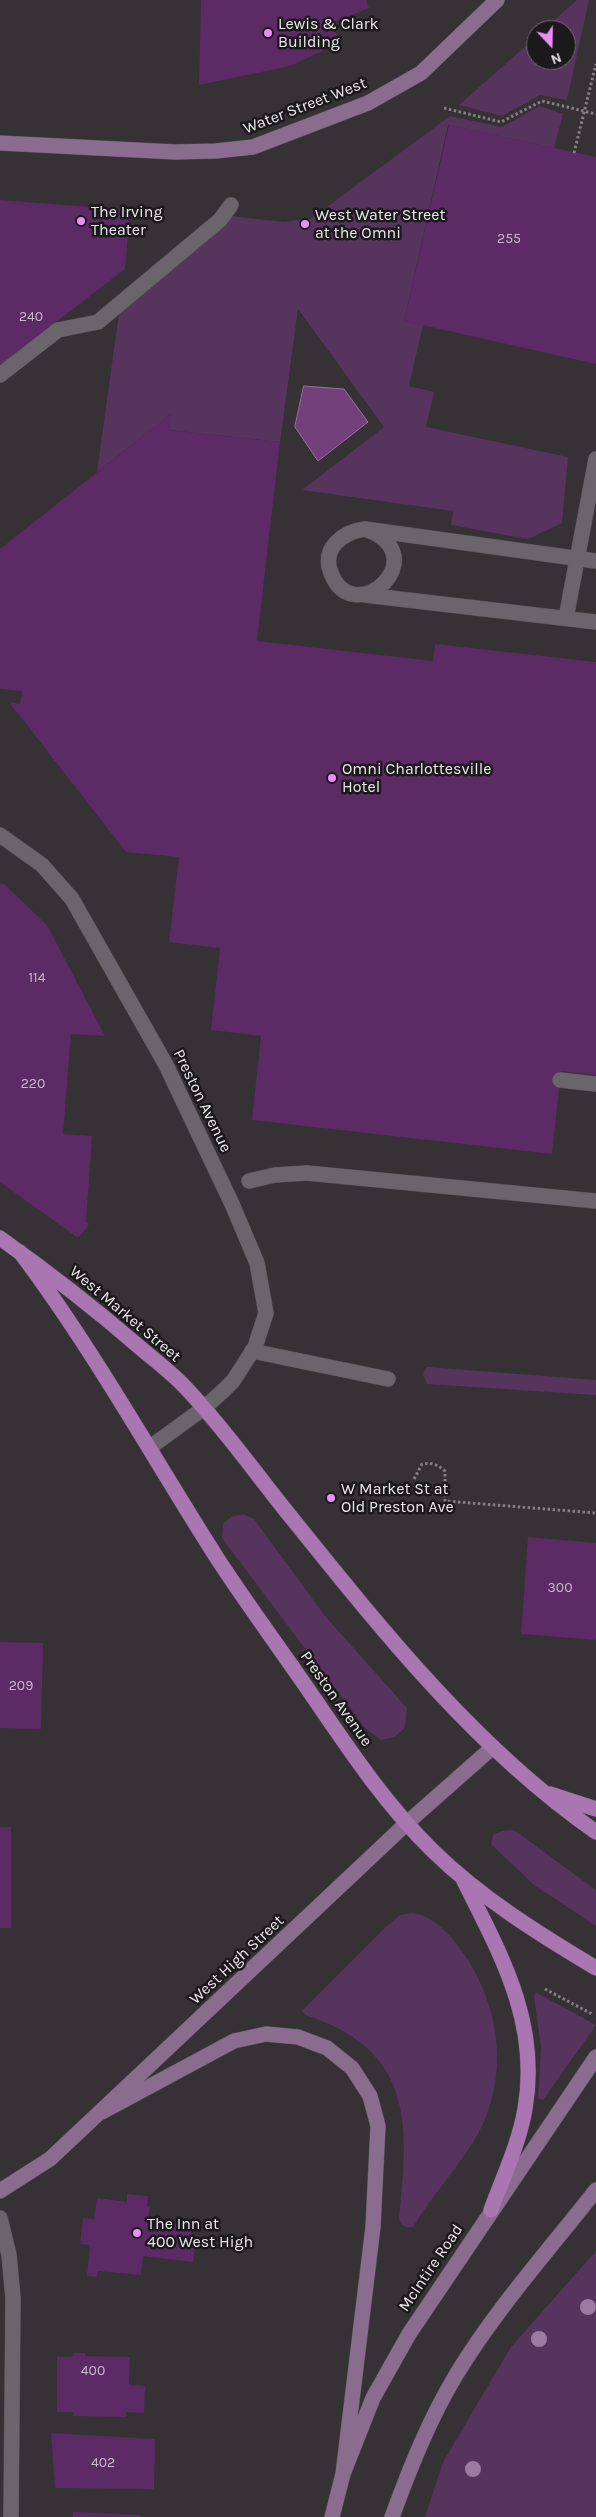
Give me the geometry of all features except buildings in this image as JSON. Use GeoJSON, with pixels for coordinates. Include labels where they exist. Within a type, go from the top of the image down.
{"type":"FeatureCollection","features":[{"type":"Feature","properties":{"kind":"main road","name":"Water Street West"},"geometry":{"type":"LineString","coordinates":[[0,143],[175,152],[216,151],[253,147],[368,103],[421,73],[497,0]]}},
{"type":"Feature","properties":{"kind":"main road","name":"West Market Street"},"geometry":{"type":"LineString","coordinates":[[0,1238],[83,1299],[184,1385],[204,1408]]}},
{"type":"Feature","properties":{"kind":"main road","name":"West Market Street"},"geometry":{"type":"LineString","coordinates":[[20,1252],[58,1302],[149,1448]]}},
{"type":"Feature","properties":{"kind":"main road"},"geometry":{"type":"LineString","coordinates":[[204,1408],[239,1448],[294,1521],[400,1649],[493,1747],[542,1792],[596,1832]]}},
{"type":"Feature","properties":{"kind":"main road","name":"Preston Avenue"},"geometry":{"type":"LineString","coordinates":[[149,1448],[219,1560],[355,1757],[407,1823],[462,1878],[546,1939],[596,1968]]}},
{"type":"Feature","properties":{"kind":"main road","name":"West High Street"},"geometry":{"type":"LineString","coordinates":[[0,2191],[50,2159],[407,1823],[493,1747]]}},
{"type":"Feature","properties":{"kind":"main road"},"geometry":{"type":"LineString","coordinates":[[542,1792],[596,1809]]}},
{"type":"Feature","properties":{"kind":"main road"},"geometry":{"type":"LineString","coordinates":[[462,1878],[500,1952],[524,2018],[529,2063],[525,2109],[518,2136],[491,2210]]}},
{"type":"Feature","properties":{"kind":"main road"},"geometry":{"type":"LineString","coordinates":[[102,2112],[234,2041],[266,2034],[298,2036],[327,2048],[352,2068],[370,2096],[378,2126],[373,2227],[343,2474]]}},
{"type":"Feature","properties":{"kind":"main road","name":"McIntire Road"},"geometry":{"type":"LineString","coordinates":[[332,2517],[343,2474],[373,2398],[409,2334],[596,2057]]}},
{"type":"Feature","properties":{"kind":"main road"},"geometry":{"type":"LineString","coordinates":[[392,2517],[419,2446],[456,2376],[482,2336],[596,2190]]}},
{"type":"Feature","properties":{"kind":"street"},"geometry":{"type":"LineString","coordinates":[[0,375],[58,330],[98,322],[220,220],[231,204]]}},
{"type":"Feature","properties":{"kind":"street"},"geometry":{"type":"LineString","coordinates":[[566,618],[596,459]]}},
{"type":"Feature","properties":{"kind":"street"},"geometry":{"type":"LineString","coordinates":[[358,595],[371,593],[382,587],[390,577],[394,565],[393,552],[386,541],[376,534],[364,530]]}},
{"type":"Feature","properties":{"kind":"street"},"geometry":{"type":"LineString","coordinates":[[596,562],[364,530],[351,531],[340,537],[332,547],[329,559],[330,572],[336,583],[346,591],[358,595],[596,622]]}},
{"type":"Feature","properties":{"kind":"street","name":"Preston Avenue"},"geometry":{"type":"LineString","coordinates":[[0,835],[42,865],[72,899],[166,1065],[232,1204],[257,1263],[266,1312],[252,1351],[233,1381],[204,1408],[149,1448]]}},
{"type":"Feature","properties":{"kind":"street"},"geometry":{"type":"LineString","coordinates":[[560,1080],[596,1084]]}},
{"type":"Feature","properties":{"kind":"street"},"geometry":{"type":"LineString","coordinates":[[249,1180],[275,1175],[307,1173],[596,1201]]}},
{"type":"Feature","properties":{"kind":"street"},"geometry":{"type":"LineString","coordinates":[[252,1351],[388,1378]]}},
{"type":"Feature","properties":{"kind":"street"},"geometry":{"type":"LineString","coordinates":[[0,2218],[9,2256],[14,2298],[11,2517]]}},
{"type":"Feature","properties":{"kind":"path"},"geometry":{"type":"LineString","coordinates":[[574,153],[596,64]]}},
{"type":"Feature","properties":{"kind":"path"},"geometry":{"type":"LineString","coordinates":[[444,108],[501,122],[542,101],[596,114]]}},
{"type":"Feature","properties":{"kind":"path"},"geometry":{"type":"LineString","coordinates":[[414,1479],[422,1464],[430,1463],[439,1466],[445,1471],[445,1501],[596,1513]]}},
{"type":"Feature","properties":{"kind":"path"},"geometry":{"type":"LineString","coordinates":[[540,1986],[592,2014]]}},
{"type":"Feature","properties":{"kind":"shaded area"},"geometry":{"type":"Polygon","coordinates":[[[577,0],[589,0],[576,59],[576,20],[554,20],[577,0]]]}},
{"type":"Feature","properties":{"kind":"shaded area"},"geometry":{"type":"Polygon","coordinates":[[[526,46],[526,70],[574,70],[567,100],[540,95],[502,116],[459,105],[526,46]]]}},
{"type":"Feature","properties":{"kind":"shaded area"},"geometry":{"type":"Polygon","coordinates":[[[540,106],[563,114],[554,148],[448,125],[404,321],[423,325],[409,386],[434,392],[426,427],[568,457],[562,523],[528,539],[451,525],[453,511],[302,490],[384,427],[298,309],[280,442],[169,430],[171,414],[97,472],[120,306],[230,216],[285,222],[312,218],[450,116],[502,127],[540,106]]]}},
{"type":"Feature","properties":{"kind":"shaded area"},"geometry":{"type":"Polygon","coordinates":[[[304,386],[344,389],[368,422],[318,461],[295,427],[304,386]]]}},
{"type":"Feature","properties":{"kind":"shaded area"},"geometry":{"type":"Polygon","coordinates":[[[427,1367],[596,1380],[596,1395],[427,1384],[423,1374],[427,1367]]]}},
{"type":"Feature","properties":{"kind":"shaded area"},"geometry":{"type":"Polygon","coordinates":[[[243,1514],[254,1519],[325,1616],[407,1708],[405,1727],[395,1737],[381,1740],[365,1728],[222,1538],[223,1524],[231,1517],[243,1514]]]}},
{"type":"Feature","properties":{"kind":"shaded area"},"geometry":{"type":"Polygon","coordinates":[[[514,1830],[596,1890],[596,1926],[534,1885],[491,1844],[493,1835],[502,1831],[514,1830]]]}},
{"type":"Feature","properties":{"kind":"shaded area"},"geometry":{"type":"Polygon","coordinates":[[[412,1913],[429,1919],[451,1937],[468,1960],[479,1980],[488,2001],[494,2023],[497,2068],[494,2091],[488,2113],[478,2134],[413,2227],[406,2227],[399,2219],[404,2152],[402,2122],[397,2094],[386,2070],[368,2049],[341,2030],[306,2015],[302,2011],[388,1925],[400,1915],[412,1913]]]}},
{"type":"Feature","properties":{"kind":"shaded area"},"geometry":{"type":"Polygon","coordinates":[[[535,1992],[596,2025],[543,2100],[538,2098],[541,2048],[534,1997],[535,1992]]]}},
{"type":"Feature","properties":{"kind":"shaded area"},"geometry":{"type":"Polygon","coordinates":[[[596,2251],[596,2517],[425,2517],[443,2462],[511,2347],[596,2251]]]}},
{"type":"Feature","properties":{"kind":"place","name":"Lewis & Clark Building"},"geometry":{"type":"Point","coordinates":[268,33]}},
{"type":"Feature","properties":{"kind":"place","name":"The Irving Theater"},"geometry":{"type":"Point","coordinates":[81,221]}},
{"type":"Feature","properties":{"kind":"place","name":"West Water Street at the Omni"},"geometry":{"type":"Point","coordinates":[305,224]}},
{"type":"Feature","properties":{"kind":"place","name":"Omni Charlottesville Hotel"},"geometry":{"type":"Point","coordinates":[332,778]}},
{"type":"Feature","properties":{"kind":"place","name":"W Market St at Old Preston Ave"},"geometry":{"type":"Point","coordinates":[331,1498]}},
{"type":"Feature","properties":{"kind":"place","name":"The Inn at 400 West High"},"geometry":{"type":"Point","coordinates":[137,2233]}}]}
